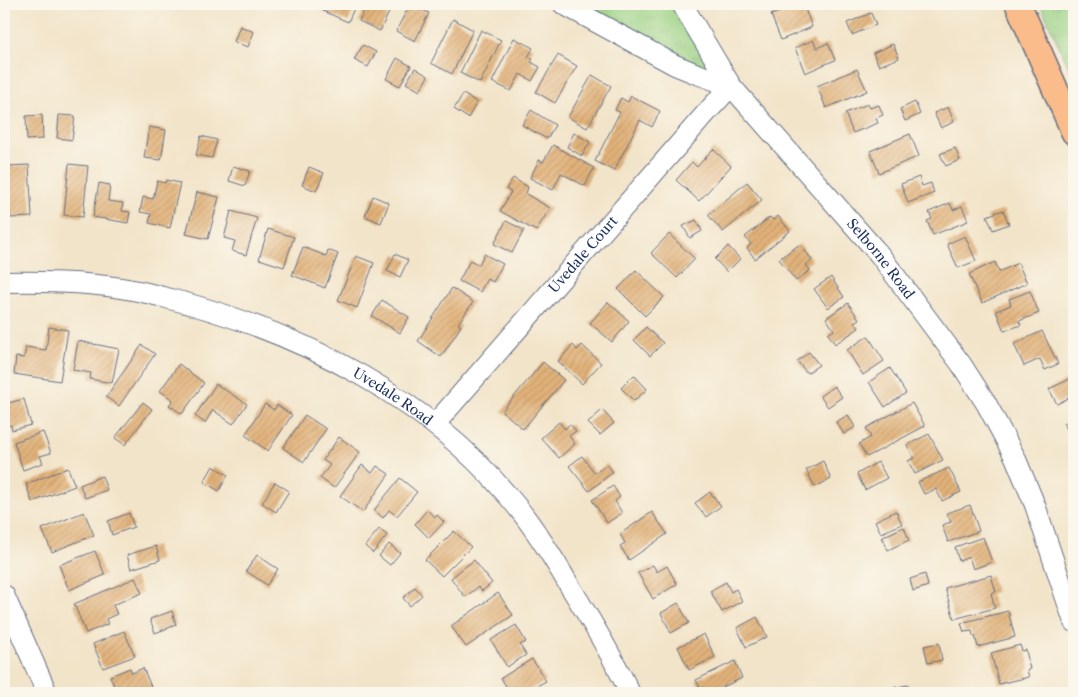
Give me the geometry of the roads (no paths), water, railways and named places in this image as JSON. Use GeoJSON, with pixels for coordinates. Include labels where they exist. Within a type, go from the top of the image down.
{"type":"FeatureCollection","features":[{"type":"Feature","properties":{"kind":"main road"},"geometry":{"type":"LineString","coordinates":[[1018,4],[1074,132]]}},
{"type":"Feature","properties":{"kind":"street","name":"Selborne Road"},"geometry":{"type":"LineString","coordinates":[[564,4],[675,65],[731,86],[879,254],[961,364],[986,403],[1015,457],[1035,505],[1074,622]]}},
{"type":"Feature","properties":{"kind":"street"},"geometry":{"type":"LineString","coordinates":[[682,4],[731,86]]}},
{"type":"Feature","properties":{"kind":"street","name":"Uvedale Court"},"geometry":{"type":"LineString","coordinates":[[435,424],[731,86]]}},
{"type":"Feature","properties":{"kind":"street"},"geometry":{"type":"LineString","coordinates":[[4,298],[30,281]]}},
{"type":"Feature","properties":{"kind":"street","name":"Uvedale Road"},"geometry":{"type":"LineString","coordinates":[[4,282],[30,281],[94,284],[147,292],[216,312],[274,332],[338,362],[393,395],[435,424],[477,462],[508,496],[541,539],[590,619],[630,693]]}},
{"type":"Feature","properties":{"kind":"street"},"geometry":{"type":"LineString","coordinates":[[4,595],[47,693]]}}]}
